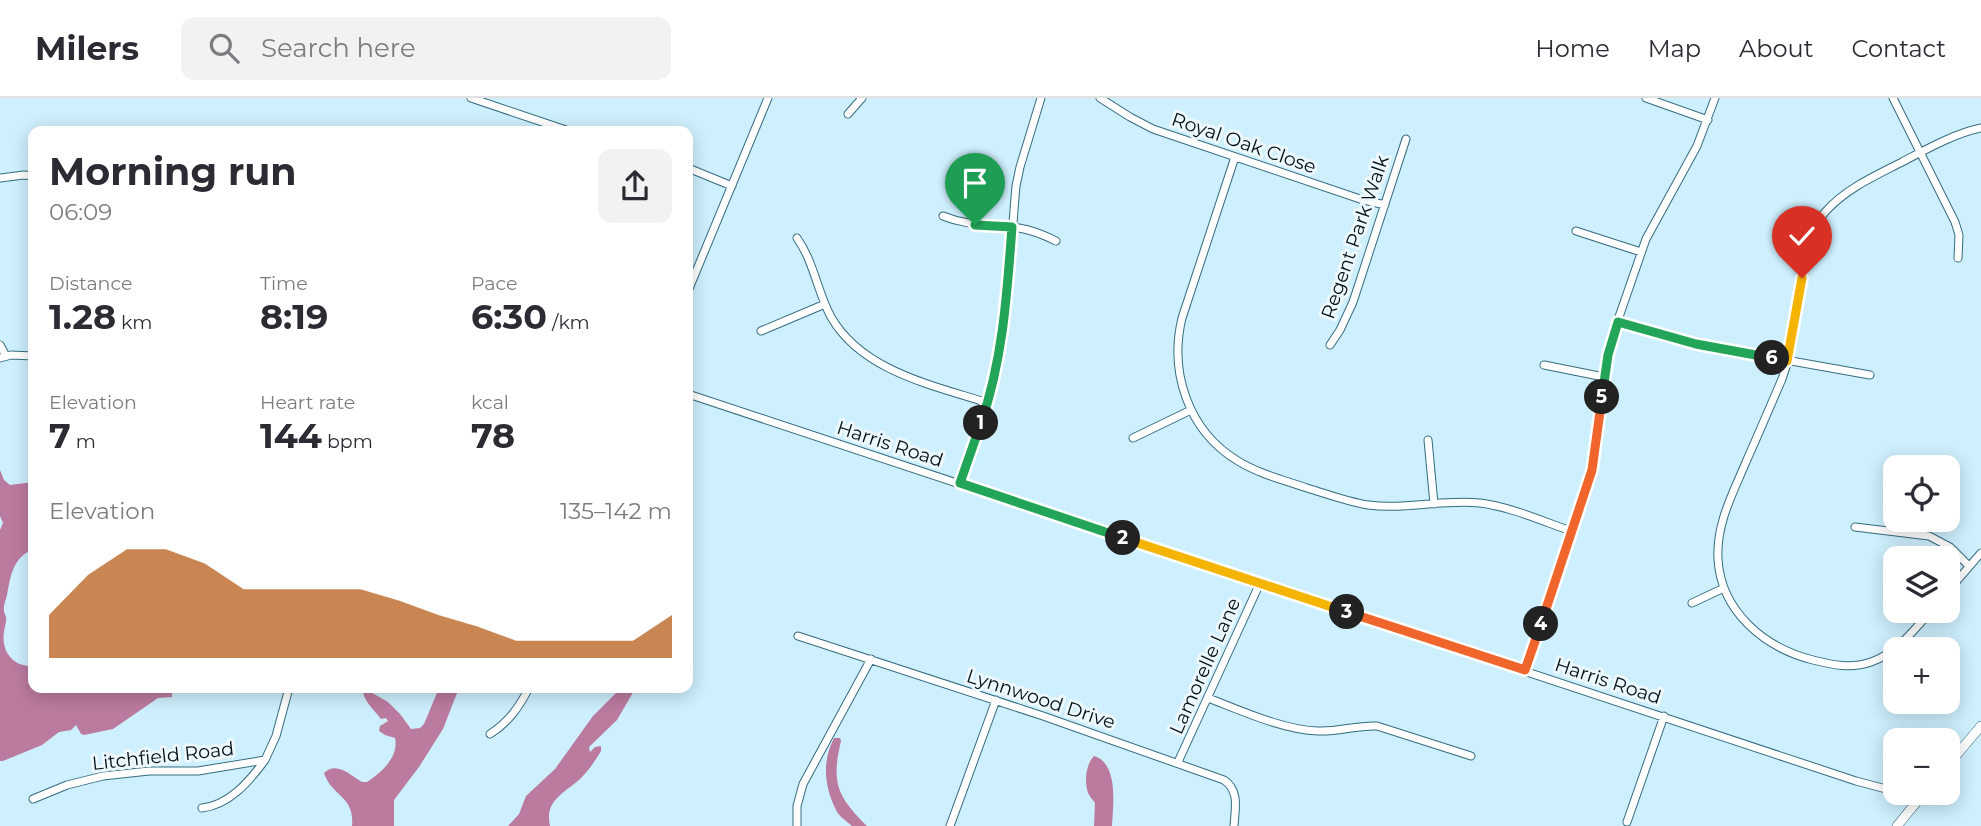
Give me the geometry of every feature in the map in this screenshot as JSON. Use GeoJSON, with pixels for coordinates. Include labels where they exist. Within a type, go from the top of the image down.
{"type":"FeatureCollection","features":[{"type":"Feature","properties":{"kind":"street"},"geometry":{"type":"LineString","coordinates":[[471,98],[554,126]]}},
{"type":"Feature","properties":{"kind":"street"},"geometry":{"type":"LineString","coordinates":[[693,279],[768,98]]}},
{"type":"Feature","properties":{"kind":"street"},"geometry":{"type":"LineString","coordinates":[[848,114],[862,98]]}},
{"type":"Feature","properties":{"kind":"street"},"geometry":{"type":"LineString","coordinates":[[960,483],[988,403],[1002,341],[1020,167],[1041,98]]}},
{"type":"Feature","properties":{"kind":"street","name":"Royal Oak Close"},"geometry":{"type":"LineString","coordinates":[[1100,98],[1153,129],[1385,205]]}},
{"type":"Feature","properties":{"kind":"street"},"geometry":{"type":"LineString","coordinates":[[1646,98],[1708,120]]}},
{"type":"Feature","properties":{"kind":"street"},"geometry":{"type":"LineString","coordinates":[[1525,670],[1592,470],[1608,355],[1641,252],[1697,146],[1715,98]]}},
{"type":"Feature","properties":{"kind":"street"},"geometry":{"type":"LineString","coordinates":[[1893,98],[1955,222],[1959,236],[1958,258]]}},
{"type":"Feature","properties":{"kind":"street"},"geometry":{"type":"LineString","coordinates":[[1920,623],[1893,651],[1868,663],[1844,666],[1801,657],[1773,644],[1747,625],[1724,588],[1718,556],[1721,523],[1782,379],[1809,244],[1819,221],[1833,204],[1859,184],[1958,135],[1981,128]]}},
{"type":"Feature","properties":{"kind":"street","name":"Regent Park Walk"},"geometry":{"type":"LineString","coordinates":[[1330,345],[1353,302],[1406,139]]}},
{"type":"Feature","properties":{"kind":"street"},"geometry":{"type":"LineString","coordinates":[[1235,157],[1179,330],[1179,370],[1191,410],[1204,430],[1238,461],[1261,472],[1342,499],[1369,505],[1483,504],[1571,531]]}},
{"type":"Feature","properties":{"kind":"street"},"geometry":{"type":"LineString","coordinates":[[693,170],[733,186]]}},
{"type":"Feature","properties":{"kind":"street"},"geometry":{"type":"LineString","coordinates":[[0,178],[28,176]]}},
{"type":"Feature","properties":{"kind":"street"},"geometry":{"type":"LineString","coordinates":[[943,216],[975,225],[1033,231],[1056,241]]}},
{"type":"Feature","properties":{"kind":"street"},"geometry":{"type":"LineString","coordinates":[[1576,231],[1641,252]]}},
{"type":"Feature","properties":{"kind":"street"},"geometry":{"type":"LineString","coordinates":[[797,238],[811,262],[825,304],[840,331],[857,348],[877,363],[900,373],[988,403]]}},
{"type":"Feature","properties":{"kind":"street"},"geometry":{"type":"LineString","coordinates":[[761,331],[825,304]]}},
{"type":"Feature","properties":{"kind":"street"},"geometry":{"type":"LineString","coordinates":[[1618,322],[1696,344],[1870,375]]}},
{"type":"Feature","properties":{"kind":"street"},"geometry":{"type":"LineString","coordinates":[[0,345],[3,357],[28,356]]}},
{"type":"Feature","properties":{"kind":"street"},"geometry":{"type":"LineString","coordinates":[[1545,365],[1604,377]]}},
{"type":"Feature","properties":{"kind":"street","name":"Harris Road"},"geometry":{"type":"LineString","coordinates":[[693,396],[1856,781],[1883,787]]}},
{"type":"Feature","properties":{"kind":"street"},"geometry":{"type":"LineString","coordinates":[[1133,438],[1191,410]]}},
{"type":"Feature","properties":{"kind":"street"},"geometry":{"type":"LineString","coordinates":[[1428,440],[1434,504]]}},
{"type":"Feature","properties":{"kind":"street"},"geometry":{"type":"LineString","coordinates":[[1855,527],[1929,536],[1950,547],[1969,566]]}},
{"type":"Feature","properties":{"kind":"street"},"geometry":{"type":"LineString","coordinates":[[1960,577],[1981,553]]}},
{"type":"Feature","properties":{"kind":"street","name":"Lamorelle Lane"},"geometry":{"type":"LineString","coordinates":[[1178,762],[1260,583]]}},
{"type":"Feature","properties":{"kind":"street"},"geometry":{"type":"LineString","coordinates":[[1692,603],[1724,588]]}},
{"type":"Feature","properties":{"kind":"street","name":"Lynnwood Drive"},"geometry":{"type":"LineString","coordinates":[[798,636],[996,700],[1224,779],[1236,797],[1234,826]]}},
{"type":"Feature","properties":{"kind":"street"},"geometry":{"type":"LineString","coordinates":[[797,826],[797,806],[803,784],[871,659]]}},
{"type":"Feature","properties":{"kind":"street"},"geometry":{"type":"LineString","coordinates":[[202,808],[228,799],[265,760],[276,736],[288,693]]}},
{"type":"Feature","properties":{"kind":"street"},"geometry":{"type":"LineString","coordinates":[[490,734],[516,711],[526,693]]}},
{"type":"Feature","properties":{"kind":"street"},"geometry":{"type":"LineString","coordinates":[[1208,698],[1292,727],[1319,731],[1377,726],[1471,756]]}},
{"type":"Feature","properties":{"kind":"street"},"geometry":{"type":"LineString","coordinates":[[950,826],[996,700]]}},
{"type":"Feature","properties":{"kind":"street"},"geometry":{"type":"LineString","coordinates":[[1627,821],[1664,716]]}},
{"type":"Feature","properties":{"kind":"street"},"geometry":{"type":"LineString","coordinates":[[1960,751],[1981,726]]}},
{"type":"Feature","properties":{"kind":"street","name":"Litchfield Road"},"geometry":{"type":"LineString","coordinates":[[33,799],[67,785],[103,776],[138,772],[198,771],[265,760]]}},
{"type":"Feature","properties":{"kind":"street"},"geometry":{"type":"LineString","coordinates":[[1897,826],[1914,805]]}},
{"type":"Feature","properties":{"kind":"shaded area"},"geometry":{"type":"Polygon","coordinates":[[[0,470],[4,480],[10,485],[28,483],[28,552],[11,574],[4,607],[4,645],[13,660],[28,666],[28,693],[172,693],[172,697],[158,698],[113,729],[84,735],[76,725],[71,730],[59,732],[42,745],[0,761],[0,530],[3,523],[0,516],[0,470]]]}},
{"type":"Feature","properties":{"kind":"shaded area"},"geometry":{"type":"Polygon","coordinates":[[[364,693],[372,693],[388,702],[411,729],[420,728],[437,693],[457,693],[443,729],[394,800],[394,826],[352,826],[347,802],[332,787],[324,773],[334,768],[339,769],[362,782],[367,782],[392,758],[396,745],[395,738],[379,731],[380,726],[388,721],[386,718],[381,719],[367,702],[364,693]]]}},
{"type":"Feature","properties":{"kind":"shaded area"},"geometry":{"type":"Polygon","coordinates":[[[616,693],[633,693],[617,720],[589,747],[590,752],[601,746],[601,751],[592,765],[553,803],[549,817],[550,826],[508,826],[519,814],[526,796],[555,769],[593,716],[616,693]]]}},
{"type":"Feature","properties":{"kind":"shaded area"},"geometry":{"type":"Polygon","coordinates":[[[834,738],[840,738],[841,741],[837,768],[839,788],[849,806],[867,826],[852,826],[839,814],[832,801],[826,765],[834,738]]]}},
{"type":"Feature","properties":{"kind":"shaded area"},"geometry":{"type":"Polygon","coordinates":[[[1094,756],[1102,760],[1111,776],[1112,826],[1094,826],[1095,803],[1088,793],[1086,778],[1089,763],[1094,756]]]}},
{"type":"Feature","properties":{"kind":"route"},"geometry":{"type":"LineString","coordinates":[[975,225],[1012,227],[1005,318],[996,374],[960,483],[1525,670],[1592,470],[1608,355],[1618,322],[1696,344],[1787,361],[1802,278]]}}]}
